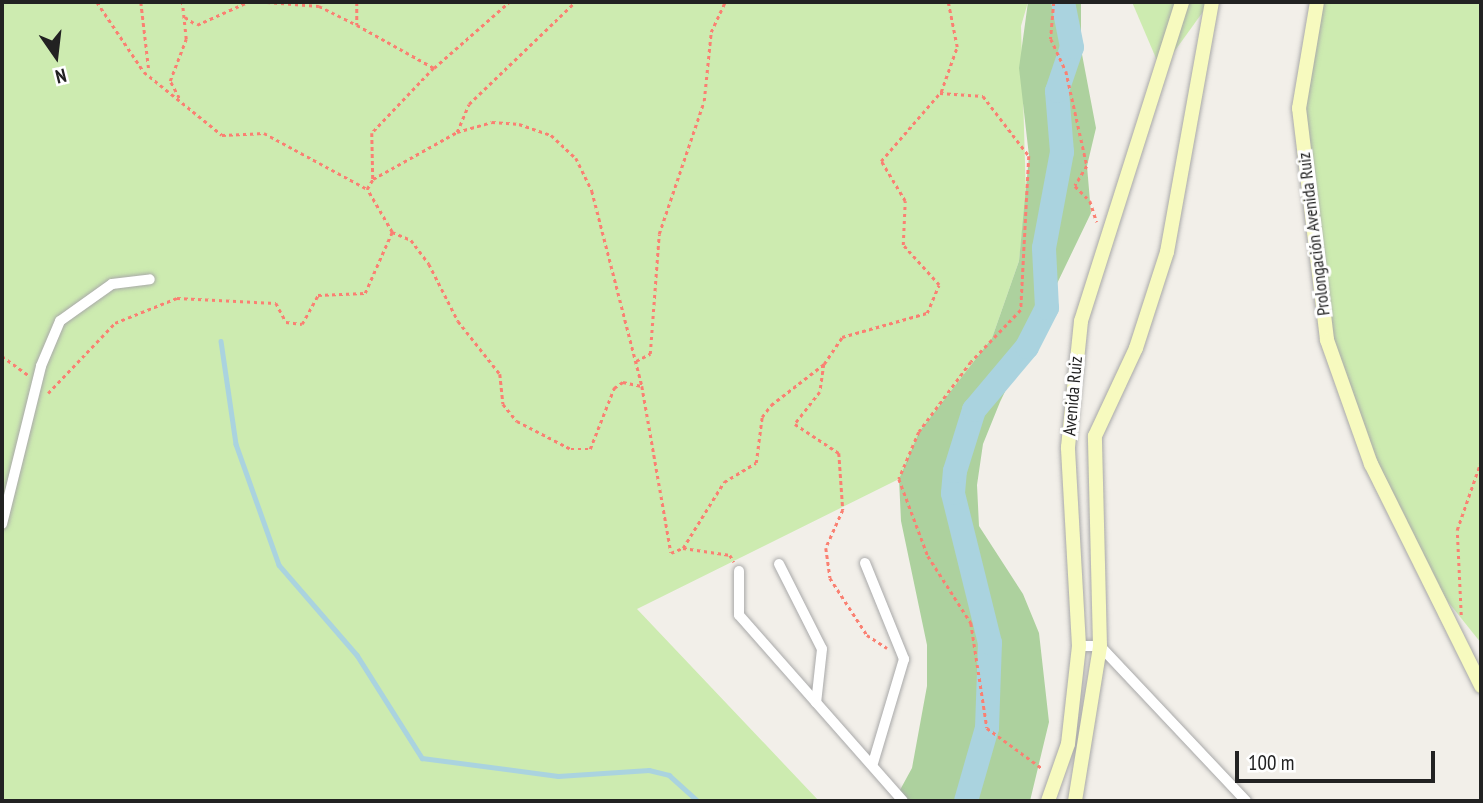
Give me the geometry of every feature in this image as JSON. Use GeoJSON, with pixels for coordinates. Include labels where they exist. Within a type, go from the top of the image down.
{"type":"FeatureCollection","features":[{"type":"Feature","properties":{"kind":"street","name":"Avenida Ruiz"},"geometry":{"type":"LineString","coordinates":[[1048,801],[1068,744],[1079,646],[1068,447],[1075,361],[1102,249],[1182,2]]}},
{"type":"Feature","properties":{"kind":"street","name":"Avenida Ruiz"},"geometry":{"type":"LineString","coordinates":[[1076,801],[1100,646],[1095,436],[1136,348],[1164,265],[1212,2]]}},
{"type":"Feature","properties":{"kind":"street","name":"Prolongación Avenida Ruiz"},"geometry":{"type":"LineString","coordinates":[[1317,2],[1299,108],[1327,340],[1371,464],[1481,686]]}},
{"type":"Feature","properties":{"kind":"street"},"geometry":{"type":"LineString","coordinates":[[2,524],[48,342],[79,302],[112,284],[150,279]]}},
{"type":"Feature","properties":{"kind":"street"},"geometry":{"type":"LineString","coordinates":[[865,563],[904,659],[873,763]]}},
{"type":"Feature","properties":{"kind":"street"},"geometry":{"type":"LineString","coordinates":[[779,564],[822,649],[816,703]]}},
{"type":"Feature","properties":{"kind":"street"},"geometry":{"type":"LineString","coordinates":[[739,571],[739,615],[873,763],[903,801]]}},
{"type":"Feature","properties":{"kind":"street"},"geometry":{"type":"LineString","coordinates":[[1079,646],[1100,646],[1246,801]]}},
{"type":"Feature","properties":{"kind":"path"},"geometry":{"type":"LineString","coordinates":[[97,2],[149,70],[222,135],[264,133],[367,189],[392,232],[411,240],[424,257],[458,321],[500,374],[503,404],[517,421],[570,449],[590,449],[614,388],[623,382],[642,386]]}},
{"type":"Feature","properties":{"kind":"path"},"geometry":{"type":"LineString","coordinates":[[141,2],[149,70]]}},
{"type":"Feature","properties":{"kind":"path"},"geometry":{"type":"LineString","coordinates":[[181,100],[170,81],[186,39],[183,2]]}},
{"type":"Feature","properties":{"kind":"path"},"geometry":{"type":"LineString","coordinates":[[186,17],[197,24],[248,2]]}},
{"type":"Feature","properties":{"kind":"path"},"geometry":{"type":"LineString","coordinates":[[267,2],[319,6],[434,68]]}},
{"type":"Feature","properties":{"kind":"path"},"geometry":{"type":"LineString","coordinates":[[356,2],[357,25]]}},
{"type":"Feature","properties":{"kind":"path"},"geometry":{"type":"LineString","coordinates":[[373,179],[372,133],[434,68],[509,2]]}},
{"type":"Feature","properties":{"kind":"path"},"geometry":{"type":"LineString","coordinates":[[457,132],[469,104],[575,2]]}},
{"type":"Feature","properties":{"kind":"path"},"geometry":{"type":"LineString","coordinates":[[636,361],[650,354],[661,278],[659,234],[704,101],[712,32],[725,2]]}},
{"type":"Feature","properties":{"kind":"path"},"geometry":{"type":"LineString","coordinates":[[682,548],[724,482],[756,463],[762,417],[771,404],[824,364],[842,337],[926,313],[939,285],[903,246],[905,201],[881,161],[940,93],[957,47],[948,2]]}},
{"type":"Feature","properties":{"kind":"path"},"geometry":{"type":"LineString","coordinates":[[1054,2],[1051,39],[1066,71],[1087,166],[1075,186],[1099,225],[1093,236]]}},
{"type":"Feature","properties":{"kind":"path"},"geometry":{"type":"LineString","coordinates":[[940,93],[983,96],[1028,156],[1021,310],[971,362],[919,432],[899,479],[929,556],[971,623],[987,727],[1049,773],[1053,763]]}},
{"type":"Feature","properties":{"kind":"path"},"geometry":{"type":"LineString","coordinates":[[367,189],[373,179],[457,132],[492,122],[519,124],[551,135],[576,159],[600,215],[636,361],[671,553],[682,548],[730,555],[739,571]]}},
{"type":"Feature","properties":{"kind":"path"},"geometry":{"type":"LineString","coordinates":[[2,356],[17,362],[41,400],[115,323],[177,298],[276,303],[286,322],[302,324],[318,295],[365,293],[392,232]]}},
{"type":"Feature","properties":{"kind":"path"},"geometry":{"type":"LineString","coordinates":[[824,364],[820,392],[795,424],[839,453],[844,510],[826,548],[830,578],[867,635],[904,659]]}},
{"type":"Feature","properties":{"kind":"path"},"geometry":{"type":"LineString","coordinates":[[1450,625],[1465,612],[1457,530],[1481,461]]}},
{"type":"Feature","properties":{"kind":"green space"},"geometry":{"type":"Polygon","coordinates":[[[2,2],[1028,2],[1021,26],[1026,197],[1019,261],[992,338],[919,432],[899,479],[637,609],[819,801],[2,801],[2,2]]]}},
{"type":"Feature","properties":{"kind":"green space"},"geometry":{"type":"Polygon","coordinates":[[[1028,2],[1081,2],[1081,49],[1096,128],[1087,166],[1091,213],[1000,402],[983,444],[977,485],[979,526],[1023,594],[1039,633],[1049,722],[1030,801],[894,801],[912,768],[927,686],[927,645],[901,521],[899,479],[919,432],[992,338],[1019,261],[1029,156],[1019,68],[1028,2]]]}},
{"type":"Feature","properties":{"kind":"green space"},"geometry":{"type":"Polygon","coordinates":[[[1132,2],[1210,2],[1161,70],[1132,2]]]}},
{"type":"Feature","properties":{"kind":"green space"},"geometry":{"type":"Polygon","coordinates":[[[1316,2],[1481,2],[1481,643],[1405,548],[1357,426],[1318,281],[1304,81],[1316,2]]]}},
{"type":"Feature","properties":{"kind":"waterway"},"geometry":{"type":"LineString","coordinates":[[966,801],[987,728],[990,643],[953,493],[955,471],[974,410],[1027,347],[1047,308],[1044,248],[1062,152],[1057,91],[1072,47],[1063,2]]}},
{"type":"Feature","properties":{"kind":"waterway"},"geometry":{"type":"LineString","coordinates":[[221,341],[236,444],[279,565],[357,655],[422,758],[558,776],[649,770],[669,775],[698,801]]}}]}
